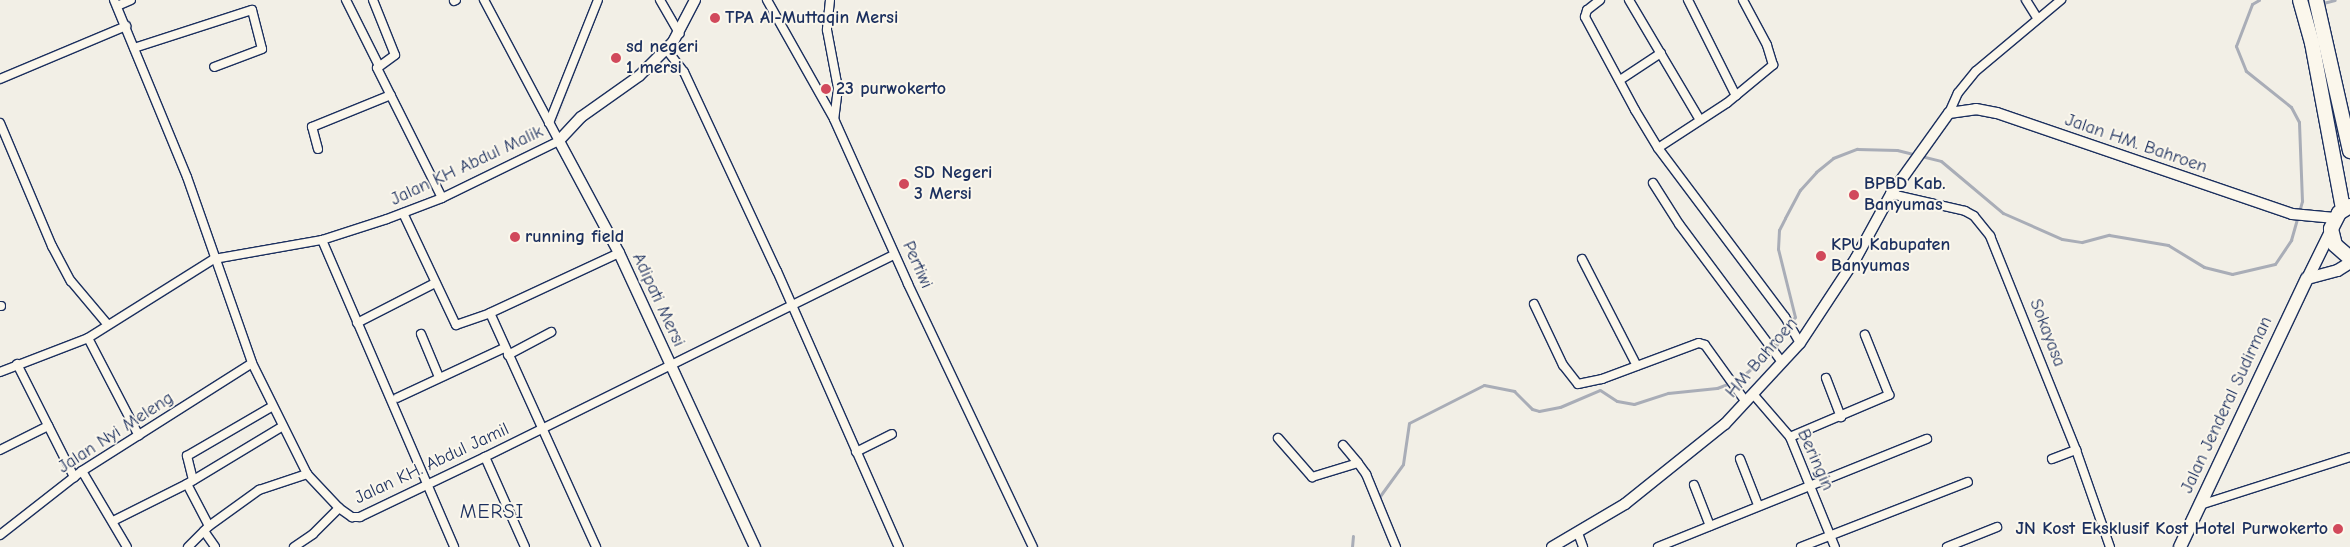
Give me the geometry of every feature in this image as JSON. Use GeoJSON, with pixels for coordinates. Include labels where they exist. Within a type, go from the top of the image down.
{"type":"FeatureCollection","features":[{"type":"Feature","properties":{"kind":"highway"},"geometry":{"type":"LineString","coordinates":[[2300,0],[2312,43],[2340,215],[2335,245],[2350,258]]}},
{"type":"Feature","properties":{"kind":"highway"},"geometry":{"type":"LineString","coordinates":[[2316,0],[2323,23],[2350,146]]}},
{"type":"Feature","properties":{"kind":"main road"},"geometry":{"type":"LineString","coordinates":[[2308,278],[2340,215]]}},
{"type":"Feature","properties":{"kind":"main road"},"geometry":{"type":"LineString","coordinates":[[2308,278],[2337,270],[2350,262]]}},
{"type":"Feature","properties":{"kind":"main road","name":"Jalan Jenderal Sudirman"},"geometry":{"type":"LineString","coordinates":[[2180,547],[2308,278]]}},
{"type":"Feature","properties":{"kind":"street"},"geometry":{"type":"LineString","coordinates":[[115,3],[131,0]]}},
{"type":"Feature","properties":{"kind":"street"},"geometry":{"type":"LineString","coordinates":[[214,67],[262,49],[250,0]]}},
{"type":"Feature","properties":{"kind":"street"},"geometry":{"type":"LineString","coordinates":[[346,0],[442,198]]}},
{"type":"Feature","properties":{"kind":"street"},"geometry":{"type":"LineString","coordinates":[[373,0],[395,55],[378,64]]}},
{"type":"Feature","properties":{"kind":"street"},"geometry":{"type":"LineString","coordinates":[[484,0],[560,143],[581,117],[669,52],[680,34],[695,0]]}},
{"type":"Feature","properties":{"kind":"street"},"geometry":{"type":"LineString","coordinates":[[549,123],[598,0]]}},
{"type":"Feature","properties":{"kind":"street"},"geometry":{"type":"LineString","coordinates":[[660,0],[680,34]]}},
{"type":"Feature","properties":{"kind":"street","name":"Pertiwi"},"geometry":{"type":"LineString","coordinates":[[767,0],[834,119],[894,255],[1032,547]]}},
{"type":"Feature","properties":{"kind":"street"},"geometry":{"type":"LineString","coordinates":[[830,0],[827,30],[838,88],[834,119]]}},
{"type":"Feature","properties":{"kind":"street"},"geometry":{"type":"LineString","coordinates":[[1600,0],[1587,10],[1585,17],[1658,148],[1785,317],[1797,339]]}},
{"type":"Feature","properties":{"kind":"street"},"geometry":{"type":"LineString","coordinates":[[1629,0],[1700,120]]}},
{"type":"Feature","properties":{"kind":"street"},"geometry":{"type":"LineString","coordinates":[[1688,0],[1736,96]]}},
{"type":"Feature","properties":{"kind":"street"},"geometry":{"type":"LineString","coordinates":[[1658,148],[1736,96],[1773,66],[1767,45],[1743,0]]}},
{"type":"Feature","properties":{"kind":"street"},"geometry":{"type":"LineString","coordinates":[[2026,0],[2038,18]]}},
{"type":"Feature","properties":{"kind":"street"},"geometry":{"type":"LineString","coordinates":[[1949,113],[1958,93],[1976,71],[2061,0]]}},
{"type":"Feature","properties":{"kind":"street","name":"Jalan KH. Abdul Jamil"},"geometry":{"type":"LineString","coordinates":[[115,3],[186,177],[214,261],[252,363],[307,474],[339,508],[352,517],[360,517],[425,484],[485,457],[670,364],[732,337],[791,305],[894,255]]}},
{"type":"Feature","properties":{"kind":"street"},"geometry":{"type":"LineString","coordinates":[[134,48],[252,10]]}},
{"type":"Feature","properties":{"kind":"street"},"geometry":{"type":"LineString","coordinates":[[0,79],[126,26]]}},
{"type":"Feature","properties":{"kind":"street"},"geometry":{"type":"LineString","coordinates":[[669,52],[678,62],[791,305],[899,547]]}},
{"type":"Feature","properties":{"kind":"street"},"geometry":{"type":"LineString","coordinates":[[1620,80],[1661,53]]}},
{"type":"Feature","properties":{"kind":"street"},"geometry":{"type":"LineString","coordinates":[[318,149],[312,128],[391,94]]}},
{"type":"Feature","properties":{"kind":"street","name":"Jalan HM. Bahroen"},"geometry":{"type":"LineString","coordinates":[[1949,113],[1976,109],[1997,113],[2292,214],[2304,217],[2340,215]]}},
{"type":"Feature","properties":{"kind":"street","name":"HM Bahroen"},"geometry":{"type":"LineString","coordinates":[[1552,547],[1626,504],[1725,424],[1743,398],[1753,394],[1779,359],[1797,339],[1856,258],[1891,194],[1934,131],[1949,113]]}},
{"type":"Feature","properties":{"kind":"street"},"geometry":{"type":"LineString","coordinates":[[0,123],[52,246],[71,281],[108,325]]}},
{"type":"Feature","properties":{"kind":"street","name":"Jalan KH Abdul Malik"},"geometry":{"type":"LineString","coordinates":[[214,261],[323,242],[406,218],[442,198],[560,143]]}},
{"type":"Feature","properties":{"kind":"street","name":"Adipati Mersi"},"geometry":{"type":"LineString","coordinates":[[560,143],[619,253],[755,547]]}},
{"type":"Feature","properties":{"kind":"street"},"geometry":{"type":"LineString","coordinates":[[1653,183],[1679,224],[1779,359]]}},
{"type":"Feature","properties":{"kind":"street","name":"Sokayasa"},"geometry":{"type":"LineString","coordinates":[[1891,194],[1965,212],[1974,216],[1990,236],[2076,450],[2110,547]]}},
{"type":"Feature","properties":{"kind":"street"},"geometry":{"type":"LineString","coordinates":[[406,218],[456,326],[490,313],[619,253]]}},
{"type":"Feature","properties":{"kind":"street"},"geometry":{"type":"LineString","coordinates":[[323,242],[425,484],[454,547]]}},
{"type":"Feature","properties":{"kind":"street"},"geometry":{"type":"LineString","coordinates":[[1582,259],[1637,366]]}},
{"type":"Feature","properties":{"kind":"street"},"geometry":{"type":"LineString","coordinates":[[0,372],[19,368],[91,343],[108,325],[214,261]]}},
{"type":"Feature","properties":{"kind":"street"},"geometry":{"type":"LineString","coordinates":[[357,323],[435,283]]}},
{"type":"Feature","properties":{"kind":"street"},"geometry":{"type":"LineString","coordinates":[[1534,304],[1563,365],[1578,384],[1602,379],[1699,343],[1705,345],[1743,398]]}},
{"type":"Feature","properties":{"kind":"street"},"geometry":{"type":"LineString","coordinates":[[490,313],[504,348],[596,547]]}},
{"type":"Feature","properties":{"kind":"street"},"geometry":{"type":"LineString","coordinates":[[508,355],[551,332]]}},
{"type":"Feature","properties":{"kind":"street"},"geometry":{"type":"LineString","coordinates":[[422,334],[440,377]]}},
{"type":"Feature","properties":{"kind":"street"},"geometry":{"type":"LineString","coordinates":[[1790,437],[1841,417],[1890,394],[1865,335]]}},
{"type":"Feature","properties":{"kind":"street"},"geometry":{"type":"LineString","coordinates":[[91,343],[140,436]]}},
{"type":"Feature","properties":{"kind":"street"},"geometry":{"type":"LineString","coordinates":[[397,398],[504,348]]}},
{"type":"Feature","properties":{"kind":"street","name":"Jalan Nyi Meleng"},"geometry":{"type":"LineString","coordinates":[[0,535],[82,471],[140,436],[252,363]]}},
{"type":"Feature","properties":{"kind":"street"},"geometry":{"type":"LineString","coordinates":[[19,368],[74,477]]}},
{"type":"Feature","properties":{"kind":"street"},"geometry":{"type":"LineString","coordinates":[[1826,378],[1841,417]]}},
{"type":"Feature","properties":{"kind":"street","name":"Beringin"},"geometry":{"type":"LineString","coordinates":[[1753,394],[1790,437],[1835,547]]}},
{"type":"Feature","properties":{"kind":"street"},"geometry":{"type":"LineString","coordinates":[[214,547],[190,482],[187,456],[273,406]]}},
{"type":"Feature","properties":{"kind":"street"},"geometry":{"type":"LineString","coordinates":[[0,450],[48,426]]}},
{"type":"Feature","properties":{"kind":"street"},"geometry":{"type":"LineString","coordinates":[[113,521],[190,482],[283,426]]}},
{"type":"Feature","properties":{"kind":"street"},"geometry":{"type":"LineString","coordinates":[[856,452],[892,434]]}},
{"type":"Feature","properties":{"kind":"street"},"geometry":{"type":"LineString","coordinates":[[1278,438],[1312,476],[1358,463]]}},
{"type":"Feature","properties":{"kind":"street"},"geometry":{"type":"LineString","coordinates":[[1658,547],[1758,505],[1927,439]]}},
{"type":"Feature","properties":{"kind":"street"},"geometry":{"type":"LineString","coordinates":[[1343,445],[1366,474],[1396,547]]}},
{"type":"Feature","properties":{"kind":"street"},"geometry":{"type":"LineString","coordinates":[[2052,459],[2076,450]]}},
{"type":"Feature","properties":{"kind":"street"},"geometry":{"type":"LineString","coordinates":[[485,457],[525,547]]}},
{"type":"Feature","properties":{"kind":"street"},"geometry":{"type":"LineString","coordinates":[[2200,505],[2350,457]]}},
{"type":"Feature","properties":{"kind":"street"},"geometry":{"type":"LineString","coordinates":[[1740,459],[1758,505]]}},
{"type":"Feature","properties":{"kind":"street"},"geometry":{"type":"LineString","coordinates":[[82,471],[113,521],[126,547]]}},
{"type":"Feature","properties":{"kind":"street"},"geometry":{"type":"LineString","coordinates":[[188,547],[207,529],[259,490],[307,474]]}},
{"type":"Feature","properties":{"kind":"street"},"geometry":{"type":"LineString","coordinates":[[1801,547],[1968,482]]}},
{"type":"Feature","properties":{"kind":"street"},"geometry":{"type":"LineString","coordinates":[[1694,485],[1710,526]]}},
{"type":"Feature","properties":{"kind":"street"},"geometry":{"type":"LineString","coordinates":[[294,547],[313,534],[339,508]]}},
{"type":"Feature","properties":{"kind":"street"},"geometry":{"type":"LineString","coordinates":[[1947,547],[1996,527]]}},
{"type":"Feature","properties":{"kind":"street"},"geometry":{"type":"LineString","coordinates":[[1578,533],[1583,547]]}},
{"type":"Feature","properties":{"kind":"shaded area"},"geometry":{"type":"Polygon","coordinates":[[[593,0],[603,0],[555,126],[548,115],[593,0]]]}},
{"type":"Feature","properties":{"kind":"waterway"},"geometry":{"type":"LineString","coordinates":[[1380,496],[1403,464],[1409,423],[1484,385],[1514,391],[1532,409],[1539,411],[1560,407],[1600,390],[1617,401],[1634,404],[1668,393],[1717,388],[1738,380],[1774,349],[1795,317],[1778,249],[1779,230],[1785,218],[1800,190],[1816,172],[1833,158],[1857,149],[1897,150],[1941,161],[2003,213],[2062,239],[2082,242],[2109,235],[2168,245],[2204,267],[2232,274],[2275,264],[2291,240],[2302,201],[2299,122],[2291,107],[2246,71],[2236,46],[2252,4],[2259,0]]}},
{"type":"Feature","properties":{"kind":"waterway"},"geometry":{"type":"LineString","coordinates":[[2323,3],[2335,0]]}},
{"type":"Feature","properties":{"kind":"waterway"},"geometry":{"type":"LineString","coordinates":[[1352,547],[1353,536]]}},
{"type":"Feature","properties":{"kind":"place","name":"TPA Al-Muttaqin Mersi"},"geometry":{"type":"Point","coordinates":[715,18]}},
{"type":"Feature","properties":{"kind":"place","name":"sd negeri 1 mersi"},"geometry":{"type":"Point","coordinates":[616,58]}},
{"type":"Feature","properties":{"kind":"place","name":"23 purwokerto"},"geometry":{"type":"Point","coordinates":[826,89]}},
{"type":"Feature","properties":{"kind":"place","name":"SD Negeri 3 Mersi"},"geometry":{"type":"Point","coordinates":[904,184]}},
{"type":"Feature","properties":{"kind":"place","name":"BPBD Kab. Banyumas"},"geometry":{"type":"Point","coordinates":[1854,195]}},
{"type":"Feature","properties":{"kind":"place","name":"running field"},"geometry":{"type":"Point","coordinates":[515,237]}},
{"type":"Feature","properties":{"kind":"place","name":"KPU Kabupaten Banyumas"},"geometry":{"type":"Point","coordinates":[1821,256]}},
{"type":"Feature","properties":{"kind":"place","name":"JN Kost Eksklusif Kost Hotel Purwokerto"},"geometry":{"type":"Point","coordinates":[2338,529]}},
{"type":"Feature","properties":{"kind":"district","name":"MERSI"},"geometry":{"type":"Point","coordinates":[492,511]}}]}
